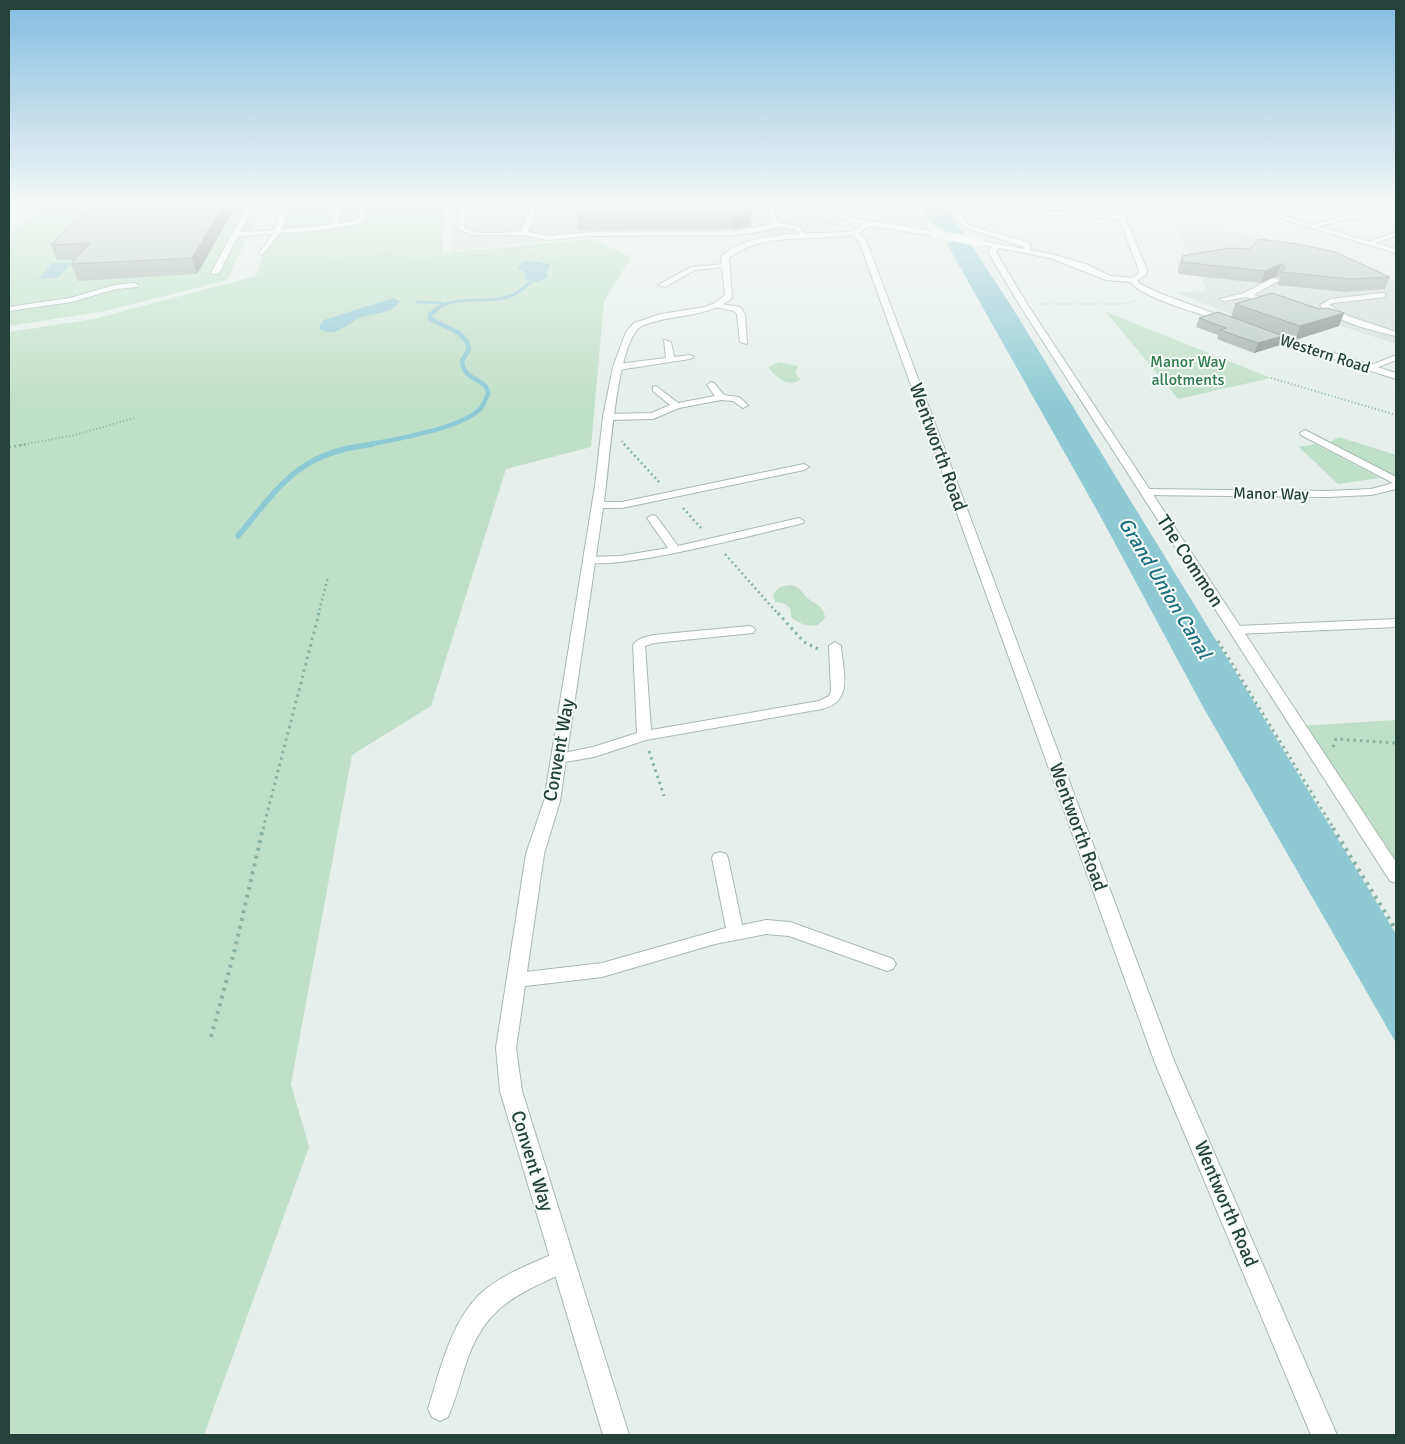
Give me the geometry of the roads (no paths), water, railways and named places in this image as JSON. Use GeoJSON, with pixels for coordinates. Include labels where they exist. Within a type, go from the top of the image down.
{"type":"FeatureCollection","features":[{"type":"Feature","properties":{"kind":"street"},"geometry":{"type":"LineString","coordinates":[[718,305],[729,296],[726,271]]}},
{"type":"Feature","properties":{"kind":"street","name":"Wentworth Road"},"geometry":{"type":"LineString","coordinates":[[874,271],[1165,1063],[1324,1435]]}},
{"type":"Feature","properties":{"kind":"street","name":"The Common"},"geometry":{"type":"LineString","coordinates":[[1004,271],[1396,876]]}},
{"type":"Feature","properties":{"kind":"street"},"geometry":{"type":"LineString","coordinates":[[1093,271],[1109,278],[1132,280],[1149,285],[1165,293],[1170,298]]}},
{"type":"Feature","properties":{"kind":"street"},"geometry":{"type":"LineString","coordinates":[[1132,280],[1142,275],[1143,271]]}},
{"type":"Feature","properties":{"kind":"street"},"geometry":{"type":"LineString","coordinates":[[1132,280],[1137,286],[1156,295],[1170,298],[1238,324]]}},
{"type":"Feature","properties":{"kind":"street","name":"Convent Way"},"geometry":{"type":"LineString","coordinates":[[616,1435],[511,1091],[506,1048],[535,854],[552,801],[601,486],[608,417],[618,367],[630,332],[637,325],[661,317],[693,312],[718,305]]}},
{"type":"Feature","properties":{"kind":"street","name":"Western Road"},"geometry":{"type":"LineString","coordinates":[[1256,330],[1396,376]]}},
{"type":"Feature","properties":{"kind":"street"},"geometry":{"type":"LineString","coordinates":[[1305,433],[1396,481]]}},
{"type":"Feature","properties":{"kind":"street"},"geometry":{"type":"LineString","coordinates":[[597,506],[622,505],[804,467]]}},
{"type":"Feature","properties":{"kind":"street","name":"Manor Way"},"geometry":{"type":"LineString","coordinates":[[1146,492],[1327,494],[1371,492],[1396,486]]}},
{"type":"Feature","properties":{"kind":"street"},"geometry":{"type":"LineString","coordinates":[[1236,630],[1396,623]]}},
{"type":"Feature","properties":{"kind":"lane"},"geometry":{"type":"LineString","coordinates":[[662,285],[688,271]]}},
{"type":"Feature","properties":{"kind":"lane"},"geometry":{"type":"LineString","coordinates":[[1224,299],[1246,295],[1276,280]]}},
{"type":"Feature","properties":{"kind":"lane"},"geometry":{"type":"LineString","coordinates":[[9,309],[71,300],[115,287],[134,285]]}},
{"type":"Feature","properties":{"kind":"lane"},"geometry":{"type":"LineString","coordinates":[[1246,295],[1285,306]]}},
{"type":"Feature","properties":{"kind":"lane"},"geometry":{"type":"LineString","coordinates":[[1382,295],[1331,301],[1324,305],[1325,308],[1338,315],[1396,334]]}},
{"type":"Feature","properties":{"kind":"lane"},"geometry":{"type":"LineString","coordinates":[[718,305],[737,309],[741,314],[744,342]]}},
{"type":"Feature","properties":{"kind":"lane"},"geometry":{"type":"LineString","coordinates":[[1328,317],[1338,315]]}},
{"type":"Feature","properties":{"kind":"lane"},"geometry":{"type":"LineString","coordinates":[[667,342],[671,360]]}},
{"type":"Feature","properties":{"kind":"lane"},"geometry":{"type":"LineString","coordinates":[[618,367],[690,357]]}},
{"type":"Feature","properties":{"kind":"lane"},"geometry":{"type":"LineString","coordinates":[[1368,368],[1396,357]]}},
{"type":"Feature","properties":{"kind":"lane"},"geometry":{"type":"LineString","coordinates":[[711,384],[721,397]]}},
{"type":"Feature","properties":{"kind":"lane"},"geometry":{"type":"LineString","coordinates":[[656,389],[676,406]]}},
{"type":"Feature","properties":{"kind":"lane"},"geometry":{"type":"LineString","coordinates":[[608,417],[653,416],[676,406],[721,397],[736,399],[742,405]]}},
{"type":"Feature","properties":{"kind":"lane"},"geometry":{"type":"LineString","coordinates":[[652,518],[675,550]]}},
{"type":"Feature","properties":{"kind":"lane"},"geometry":{"type":"LineString","coordinates":[[590,560],[620,559],[675,550],[799,522]]}},
{"type":"Feature","properties":{"kind":"lane"},"geometry":{"type":"LineString","coordinates":[[644,736],[639,645],[644,641],[654,639],[749,630]]}},
{"type":"Feature","properties":{"kind":"lane"},"geometry":{"type":"LineString","coordinates":[[559,758],[594,752],[644,736],[822,705],[834,699],[838,692],[835,646]]}},
{"type":"Feature","properties":{"kind":"lane"},"geometry":{"type":"LineString","coordinates":[[720,858],[735,933]]}},
{"type":"Feature","properties":{"kind":"lane"},"geometry":{"type":"LineString","coordinates":[[517,980],[602,970],[735,933],[766,927],[790,929],[886,964]]}},
{"type":"Feature","properties":{"kind":"lane"},"geometry":{"type":"LineString","coordinates":[[440,1409],[466,1335],[482,1309],[498,1295],[563,1261]]}},
{"type":"Feature","properties":{"kind":"water"},"geometry":{"type":"Polygon","coordinates":[[[45,271],[64,271],[58,278],[38,279],[45,271]]]}},
{"type":"Feature","properties":{"kind":"water"},"geometry":{"type":"Polygon","coordinates":[[[523,271],[547,271],[548,278],[536,282],[524,279],[525,273],[523,271]]]}},
{"type":"Feature","properties":{"kind":"water","name":"Grand Union Canal"},"geometry":{"type":"Polygon","coordinates":[[[962,271],[988,271],[1010,304],[1396,934],[1396,1043],[1202,705],[1103,521],[962,271]]]}},
{"type":"Feature","properties":{"kind":"water"},"geometry":{"type":"Polygon","coordinates":[[[393,298],[400,301],[388,311],[362,317],[337,331],[326,332],[319,329],[324,320],[393,298]]]}},
{"type":"Feature","properties":{"kind":"waterway"},"geometry":{"type":"LineString","coordinates":[[435,310],[452,302],[508,297],[517,293],[531,282]]}},
{"type":"Feature","properties":{"kind":"waterway"},"geometry":{"type":"LineString","coordinates":[[417,302],[442,303]]}},
{"type":"Feature","properties":{"kind":"waterway"},"geometry":{"type":"LineString","coordinates":[[367,445],[427,432],[459,422],[472,415],[483,405],[488,394],[487,389],[467,373],[462,361],[469,349],[467,342],[459,333],[430,319],[430,315],[437,309]]}},
{"type":"Feature","properties":{"kind":"waterway"},"geometry":{"type":"LineString","coordinates":[[238,536],[274,493],[305,466],[331,453],[373,444]]}},
{"type":"Feature","properties":{"kind":"park label","name":"Manor Way allotments"},"geometry":{"type":"Point","coordinates":[1188,371]}}]}
